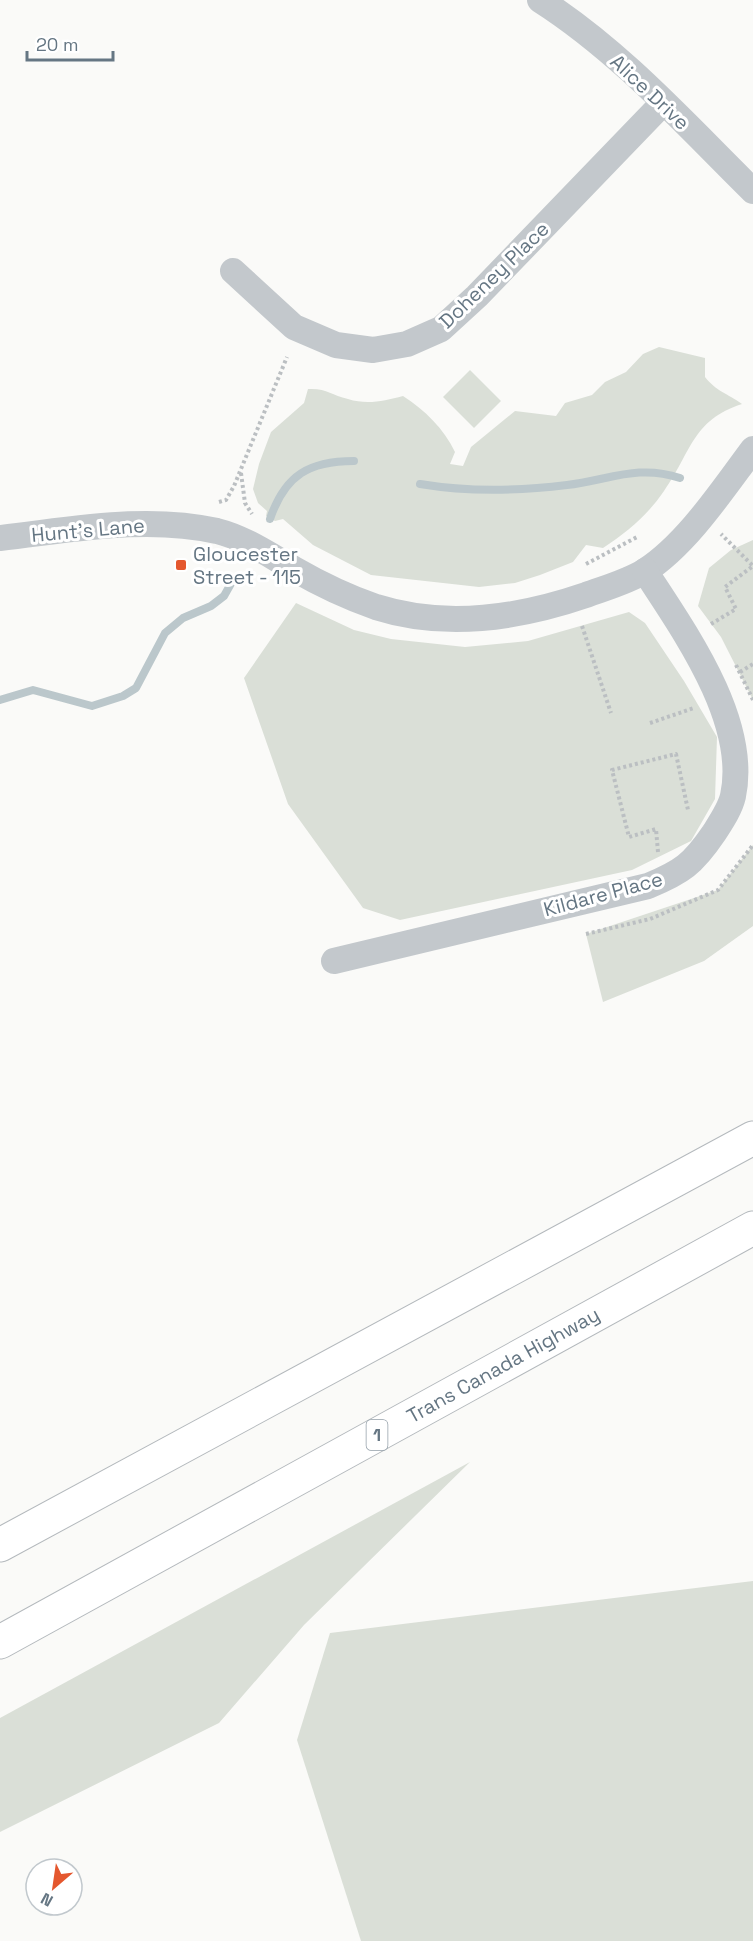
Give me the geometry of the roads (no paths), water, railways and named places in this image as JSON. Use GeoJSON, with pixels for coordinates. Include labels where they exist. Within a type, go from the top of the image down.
{"type":"FeatureCollection","features":[{"type":"Feature","properties":{"kind":"highway"},"geometry":{"type":"LineString","coordinates":[[0,1545],[753,1138]]}},
{"type":"Feature","properties":{"kind":"highway","name":"Trans Canada Highway"},"geometry":{"type":"LineString","coordinates":[[2,1641],[753,1228]]}},
{"type":"Feature","properties":{"kind":"street","name":"Alice Drive"},"geometry":{"type":"LineString","coordinates":[[540,0],[593,40],[663,103],[753,191]]}},
{"type":"Feature","properties":{"kind":"street","name":"Doheney Place"},"geometry":{"type":"LineString","coordinates":[[234,271],[294,327],[336,345],[373,350],[407,344],[441,329],[477,296],[663,103]]}},
{"type":"Feature","properties":{"kind":"street"},"geometry":{"type":"LineString","coordinates":[[645,571],[701,516],[753,449]]}},
{"type":"Feature","properties":{"kind":"street","name":"Hunt's Lane"},"geometry":{"type":"LineString","coordinates":[[0,538],[124,524],[177,524],[229,536],[259,547],[337,592],[377,607],[410,615],[485,618],[525,613],[606,588],[645,571]]}},
{"type":"Feature","properties":{"kind":"street","name":"Kildare Place"},"geometry":{"type":"LineString","coordinates":[[334,961],[648,886],[678,874],[703,849],[722,821],[733,798],[735,770],[732,741],[723,711],[699,661],[645,571]]}},
{"type":"Feature","properties":{"kind":"waterway"},"geometry":{"type":"LineString","coordinates":[[270,519],[283,491],[301,474],[324,464],[354,461]]}},
{"type":"Feature","properties":{"kind":"waterway"},"geometry":{"type":"LineString","coordinates":[[420,484],[456,488],[512,489],[567,485],[624,474],[651,472],[680,478]]}},
{"type":"Feature","properties":{"kind":"waterway"},"geometry":{"type":"LineString","coordinates":[[0,700],[33,690],[92,706],[123,696],[136,688],[165,633],[183,618],[211,606],[224,596],[233,580]]}},
{"type":"Feature","properties":{"kind":"place","name":"Gloucester Street - 115"},"geometry":{"type":"Point","coordinates":[181,565]}}]}
